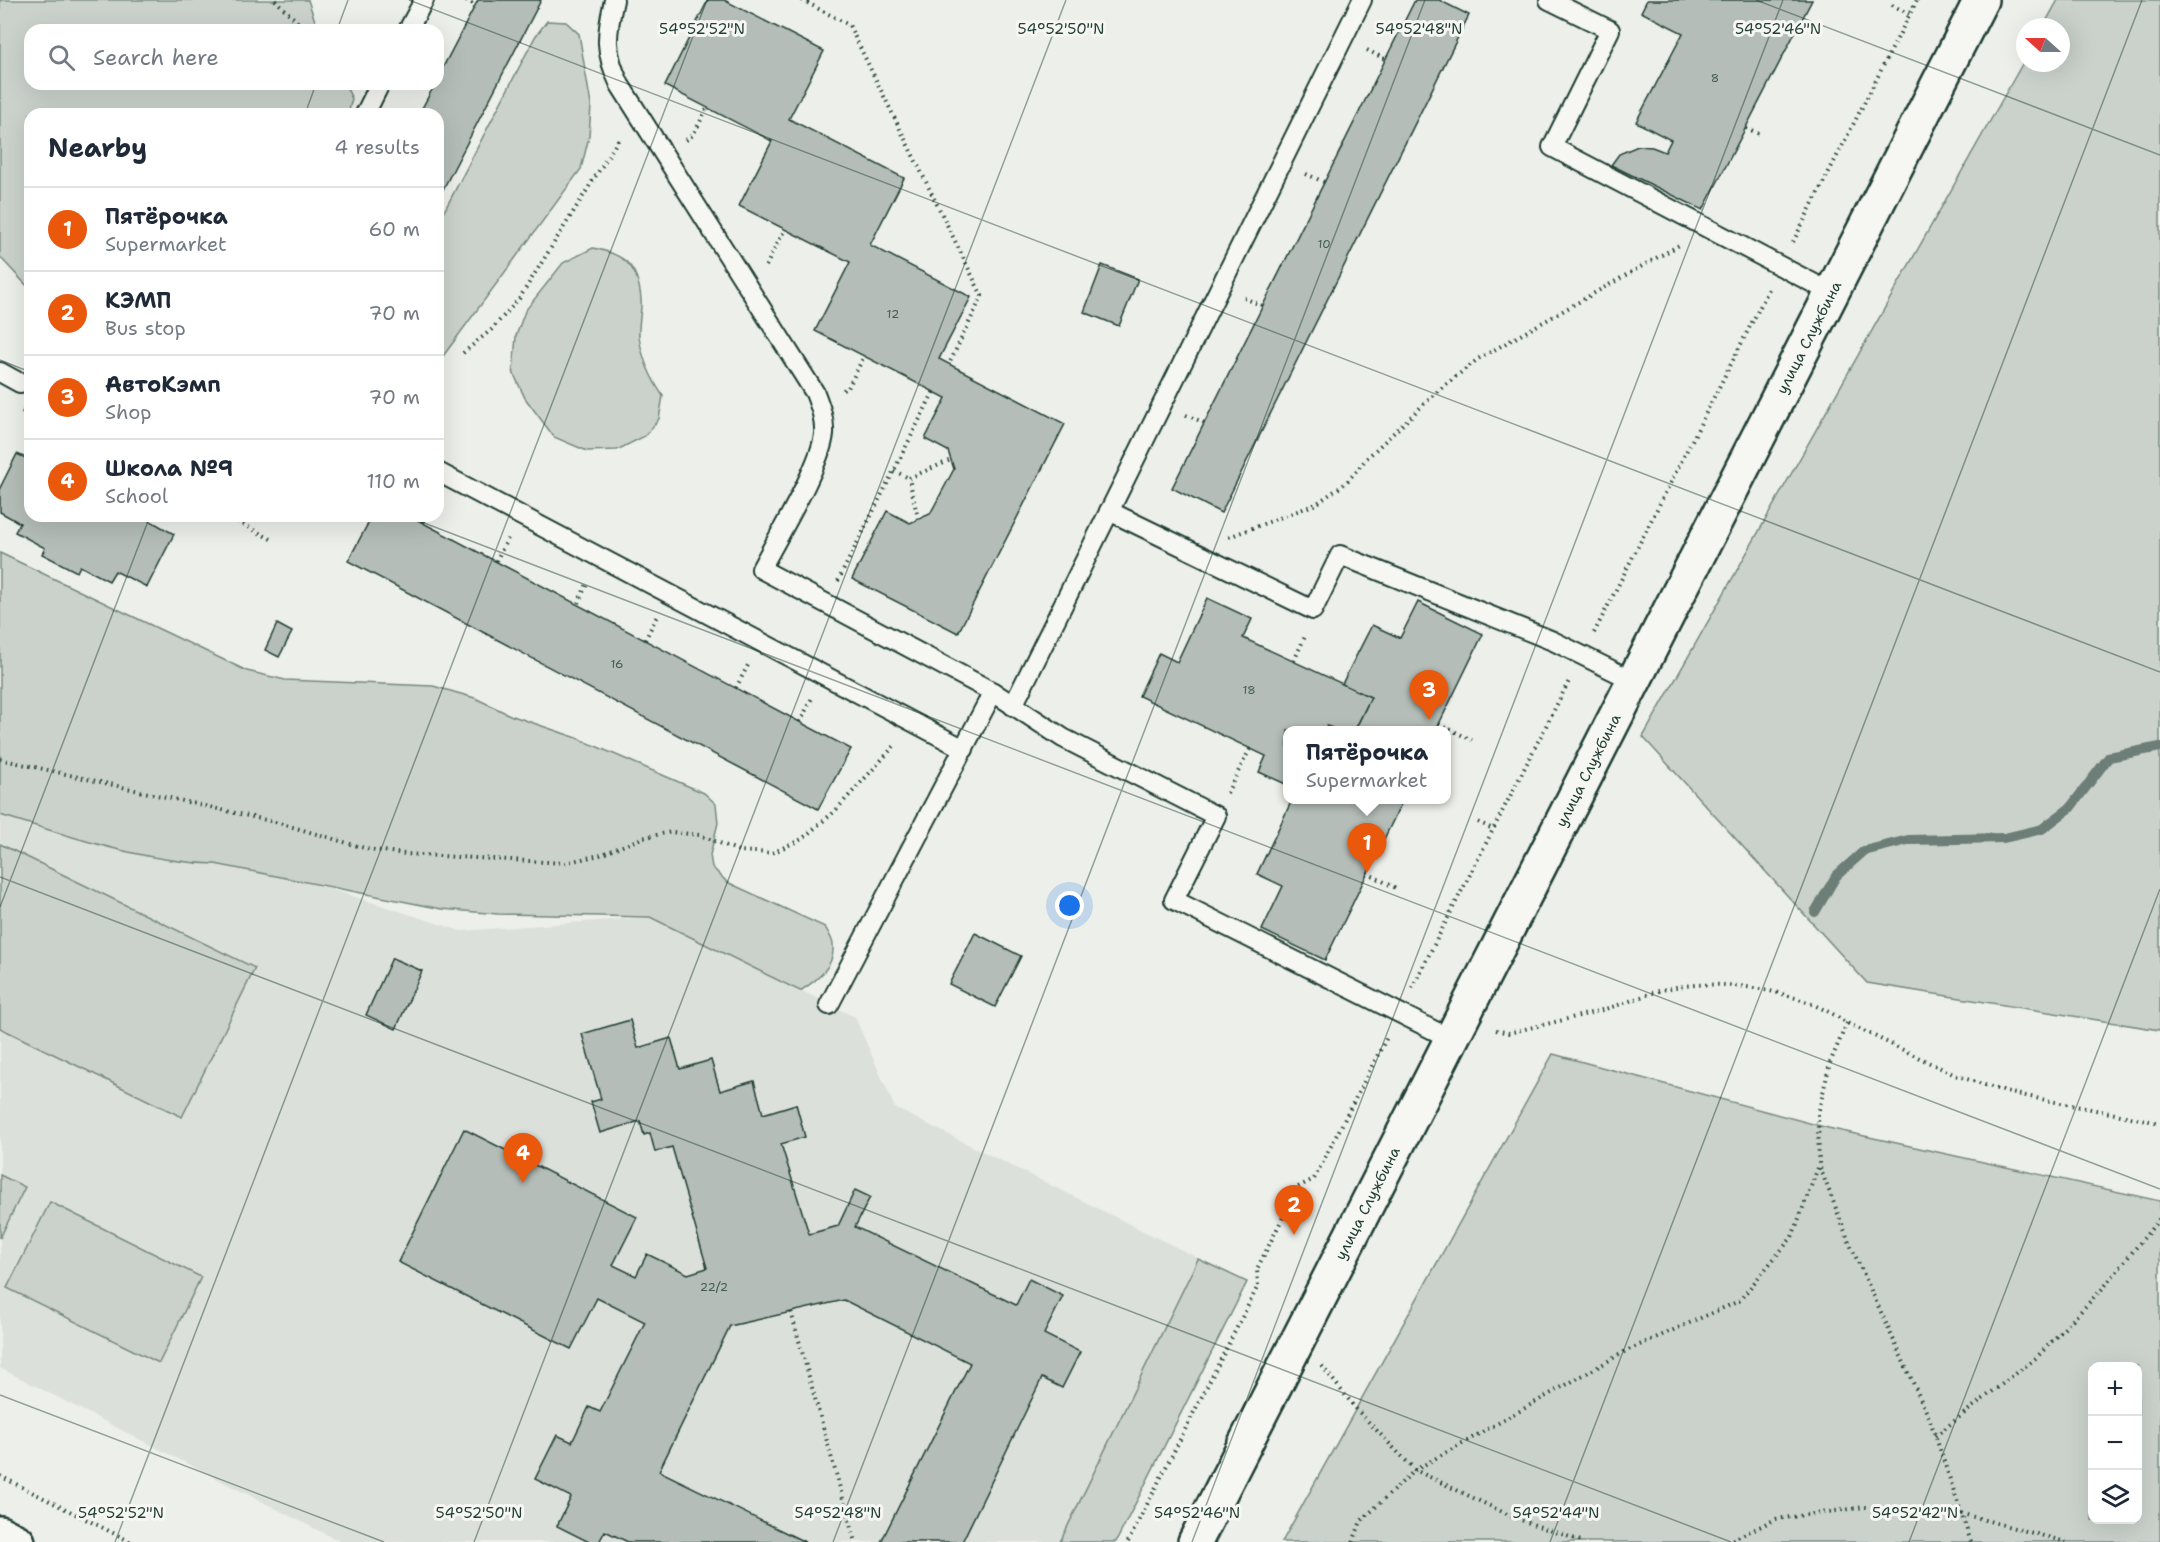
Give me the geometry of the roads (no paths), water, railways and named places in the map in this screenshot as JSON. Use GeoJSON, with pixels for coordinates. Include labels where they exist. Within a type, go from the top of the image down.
{"type":"FeatureCollection","features":[{"type":"Feature","properties":{"kind":"street","name":"улица Службина"},"geometry":{"type":"LineString","coordinates":[[1195,1542],[1981,0]]}},
{"type":"Feature","properties":{"kind":"street"},"geometry":{"type":"LineString","coordinates":[[0,1533],[18,1542]]}},
{"type":"Feature","properties":{"kind":"lane"},"geometry":{"type":"LineString","coordinates":[[411,24],[424,0]]}},
{"type":"Feature","properties":{"kind":"lane"},"geometry":{"type":"LineString","coordinates":[[614,0],[606,40],[609,62],[636,111],[819,403],[823,415],[824,434],[818,457],[761,569],[993,692],[1063,738],[1216,816],[1174,900],[1400,1013],[1456,1030]]}},
{"type":"Feature","properties":{"kind":"lane"},"geometry":{"type":"LineString","coordinates":[[1013,706],[1362,0]]}},
{"type":"Feature","properties":{"kind":"lane"},"geometry":{"type":"LineString","coordinates":[[1549,0],[1610,30],[1552,147],[1832,292]]}},
{"type":"Feature","properties":{"kind":"lane"},"geometry":{"type":"LineString","coordinates":[[368,108],[377,90]]}},
{"type":"Feature","properties":{"kind":"lane"},"geometry":{"type":"LineString","coordinates":[[0,372],[20,382],[24,382]]}},
{"type":"Feature","properties":{"kind":"lane"},"geometry":{"type":"LineString","coordinates":[[444,475],[964,749]]}},
{"type":"Feature","properties":{"kind":"lane"},"geometry":{"type":"LineString","coordinates":[[1109,511],[1313,610],[1340,555],[1582,655],[1634,681]]}},
{"type":"Feature","properties":{"kind":"lane"},"geometry":{"type":"LineString","coordinates":[[829,1005],[993,692]]}},
{"type":"Feature","properties":{"kind":"waterway"},"geometry":{"type":"LineString","coordinates":[[1815,912],[1836,876],[1864,851],[1908,840],[2004,838],[2042,829],[2070,808],[2109,757],[2160,747]]}},
{"type":"Feature","properties":{"kind":"place","name":"АвтоКэмп"},"geometry":{"type":"Point","coordinates":[1429,720]}},
{"type":"Feature","properties":{"kind":"place","name":"Пятёрочка"},"geometry":{"type":"Point","coordinates":[1367,873]}},
{"type":"Feature","properties":{"kind":"place","name":"Школа №9"},"geometry":{"type":"Point","coordinates":[523,1183]}},
{"type":"Feature","properties":{"kind":"place","name":"КЭМП"},"geometry":{"type":"Point","coordinates":[1294,1235]}}]}
